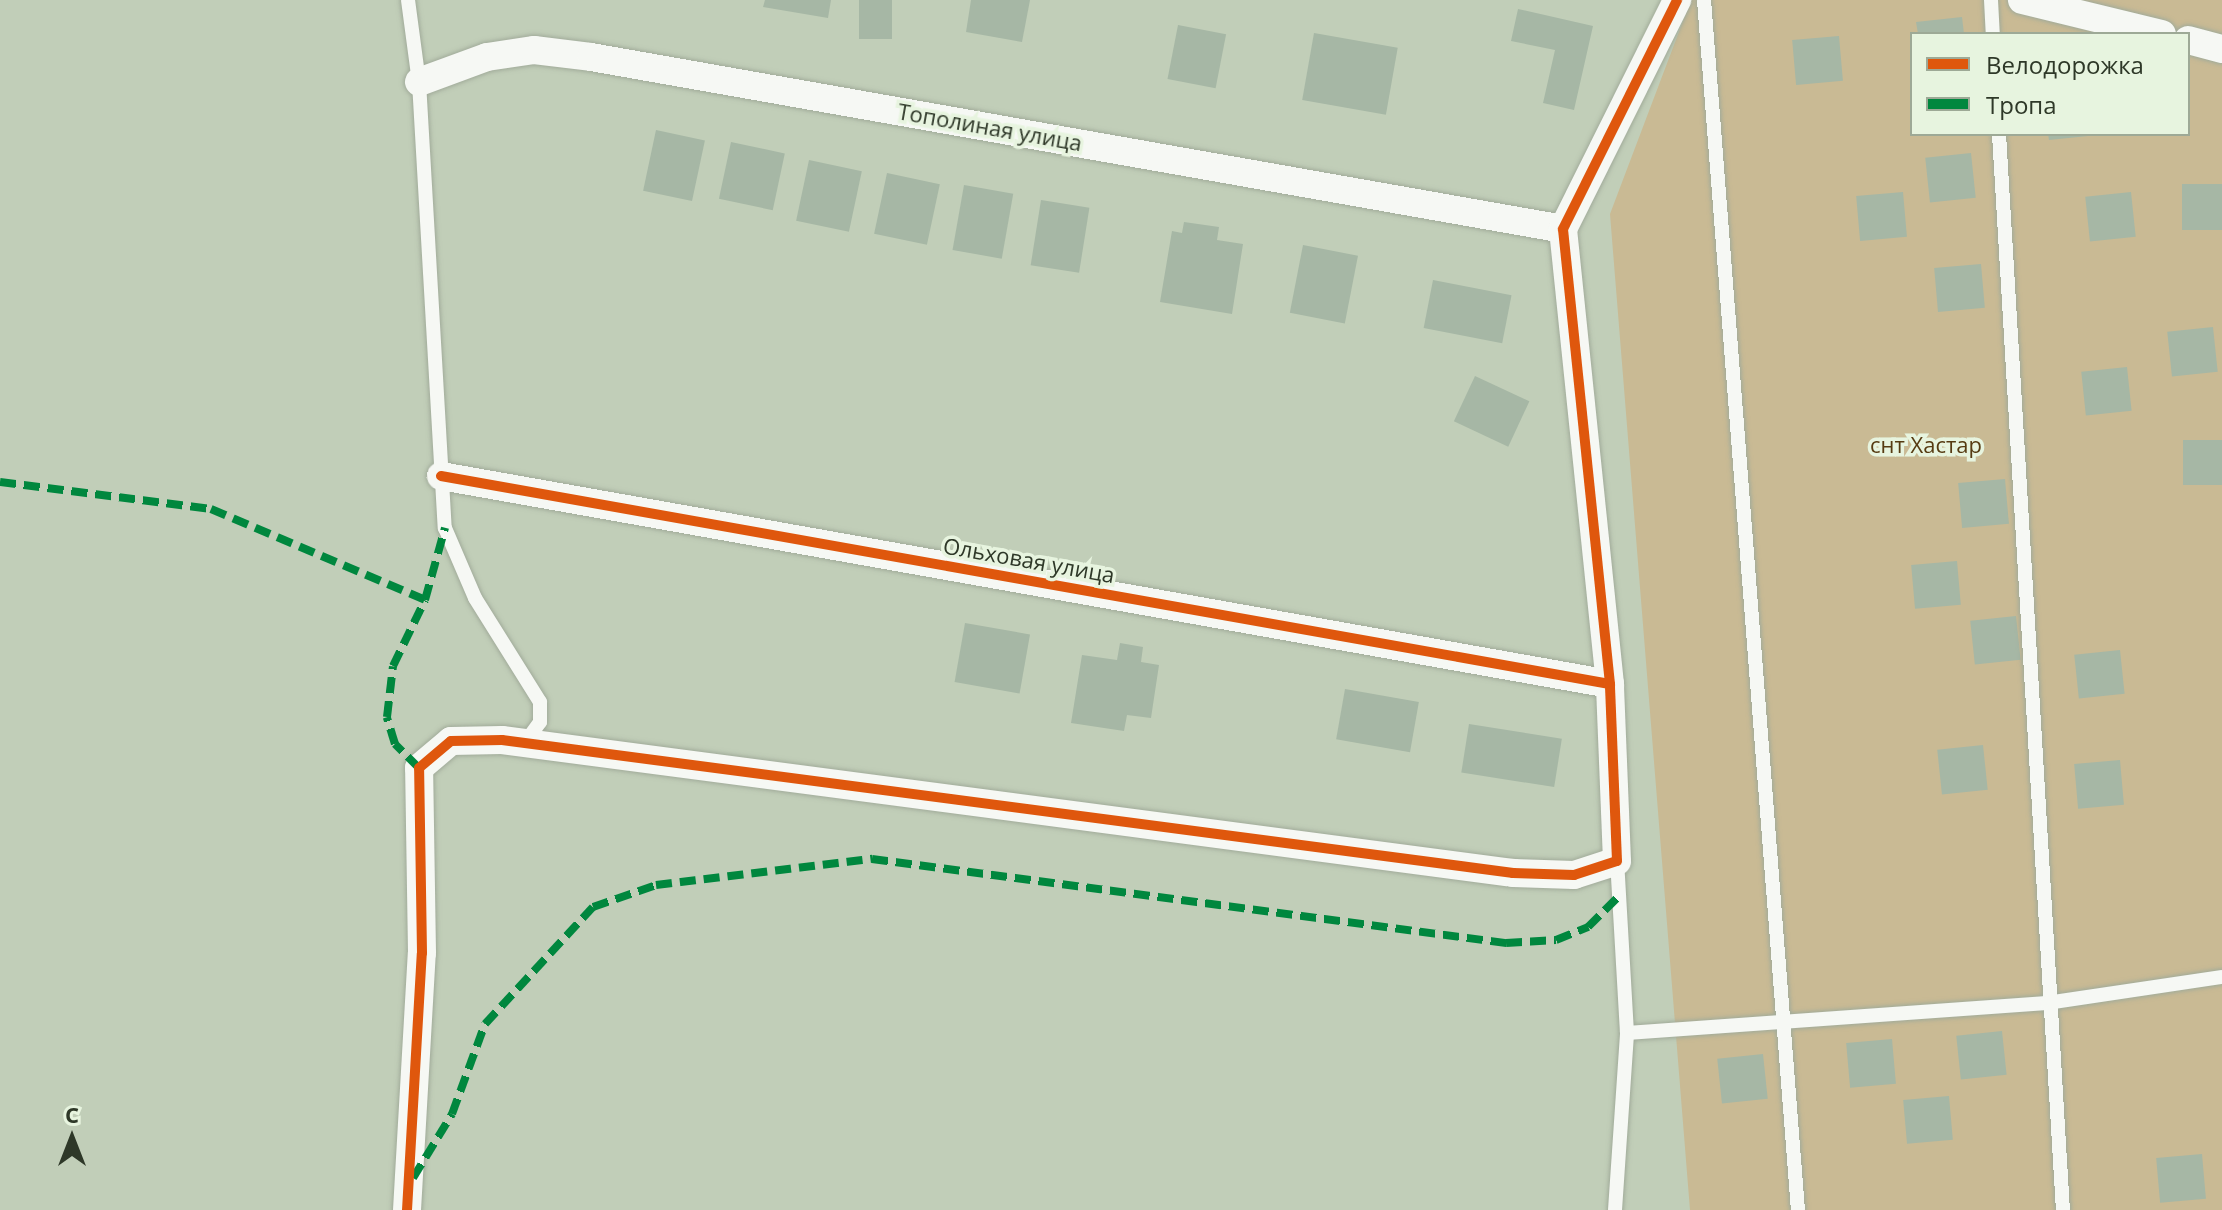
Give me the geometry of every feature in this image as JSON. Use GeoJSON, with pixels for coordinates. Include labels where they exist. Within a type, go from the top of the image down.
{"type":"FeatureCollection","features":[{"type":"Feature","properties":{"kind":"street"},"geometry":{"type":"LineString","coordinates":[[407,1210],[422,953],[419,768],[451,741],[525,743],[1513,873],[1574,875],[1617,861],[1610,684],[1563,229],[1677,0]]}},
{"type":"Feature","properties":{"kind":"street"},"geometry":{"type":"LineString","coordinates":[[2022,0],[2154,32]]}},
{"type":"Feature","properties":{"kind":"street"},"geometry":{"type":"LineString","coordinates":[[2190,41],[2222,49]]}},
{"type":"Feature","properties":{"kind":"street","name":"Тополиная улица"},"geometry":{"type":"LineString","coordinates":[[419,82],[487,57],[534,50],[591,57],[1563,229]]}},
{"type":"Feature","properties":{"kind":"street","name":"Ольховая улица"},"geometry":{"type":"LineString","coordinates":[[441,476],[1610,684]]}},
{"type":"Feature","properties":{"kind":"lane"},"geometry":{"type":"LineString","coordinates":[[408,0],[419,82],[445,528],[475,598],[540,702],[540,722],[525,743]]}},
{"type":"Feature","properties":{"kind":"lane"},"geometry":{"type":"LineString","coordinates":[[1704,0],[1798,1210]]}},
{"type":"Feature","properties":{"kind":"lane"},"geometry":{"type":"LineString","coordinates":[[1991,0],[1993,32]]}},
{"type":"Feature","properties":{"kind":"lane"},"geometry":{"type":"LineString","coordinates":[[1999,136],[2047,1003],[2063,1210]]}},
{"type":"Feature","properties":{"kind":"lane"},"geometry":{"type":"LineString","coordinates":[[1615,1210],[1627,1033],[1617,861]]}},
{"type":"Feature","properties":{"kind":"lane"},"geometry":{"type":"LineString","coordinates":[[1627,1033],[2047,1003],[2222,977]]}},
{"type":"Feature","properties":{"kind":"green space","name":"снт Хастар"},"geometry":{"type":"Polygon","coordinates":[[[1691,0],[2222,0],[2222,1210],[1690,1210],[1610,214],[1691,0]]]}},
{"type":"Feature","properties":{"kind":"building"},"geometry":{"type":"Polygon","coordinates":[[[765,0],[831,0],[828,18],[763,7],[765,0]]]}},
{"type":"Feature","properties":{"kind":"building"},"geometry":{"type":"Polygon","coordinates":[[[859,0],[892,0],[892,39],[859,39],[859,0]]]}},
{"type":"Feature","properties":{"kind":"building"},"geometry":{"type":"Polygon","coordinates":[[[971,0],[1030,0],[1022,42],[966,32],[971,0]]]}},
{"type":"Feature","properties":{"kind":"building"},"geometry":{"type":"Polygon","coordinates":[[[1518,9],[1593,26],[1574,110],[1543,103],[1555,50],[1511,41],[1518,9]]]}},
{"type":"Feature","properties":{"kind":"building"},"geometry":{"type":"Polygon","coordinates":[[[1962,17],[1964,32],[1918,32],[1916,22],[1962,17]]]}},
{"type":"Feature","properties":{"kind":"building"},"geometry":{"type":"Polygon","coordinates":[[[1178,25],[1226,34],[1216,88],[1168,79],[1178,25]]]}},
{"type":"Feature","properties":{"kind":"building"},"geometry":{"type":"Polygon","coordinates":[[[1314,33],[1398,48],[1386,115],[1302,100],[1314,33]]]}},
{"type":"Feature","properties":{"kind":"building"},"geometry":{"type":"Polygon","coordinates":[[[1839,36],[1843,81],[1796,85],[1792,40],[1839,36]]]}},
{"type":"Feature","properties":{"kind":"building"},"geometry":{"type":"Polygon","coordinates":[[[656,130],[705,140],[692,201],[643,191],[656,130]]]}},
{"type":"Feature","properties":{"kind":"building"},"geometry":{"type":"Polygon","coordinates":[[[2048,136],[2088,136],[2049,140],[2048,136]]]}},
{"type":"Feature","properties":{"kind":"building"},"geometry":{"type":"Polygon","coordinates":[[[731,142],[785,153],[773,210],[719,199],[731,142]]]}},
{"type":"Feature","properties":{"kind":"building"},"geometry":{"type":"Polygon","coordinates":[[[1971,153],[1976,198],[1930,203],[1925,158],[1971,153]]]}},
{"type":"Feature","properties":{"kind":"building"},"geometry":{"type":"Polygon","coordinates":[[[809,160],[862,171],[849,232],[796,221],[809,160]]]}},
{"type":"Feature","properties":{"kind":"building"},"geometry":{"type":"Polygon","coordinates":[[[887,173],[940,184],[927,245],[874,234],[887,173]]]}},
{"type":"Feature","properties":{"kind":"building"},"geometry":{"type":"Polygon","coordinates":[[[2182,184],[2222,184],[2222,230],[2182,230],[2182,184]]]}},
{"type":"Feature","properties":{"kind":"building"},"geometry":{"type":"Polygon","coordinates":[[[964,185],[1013,194],[1002,259],[953,250],[964,185]]]}},
{"type":"Feature","properties":{"kind":"building"},"geometry":{"type":"Polygon","coordinates":[[[1903,192],[1907,237],[1860,241],[1856,196],[1903,192]]]}},
{"type":"Feature","properties":{"kind":"building"},"geometry":{"type":"Polygon","coordinates":[[[2131,192],[2136,237],[2090,242],[2085,197],[2131,192]]]}},
{"type":"Feature","properties":{"kind":"building"},"geometry":{"type":"Polygon","coordinates":[[[1041,200],[1089,208],[1079,273],[1031,265],[1041,200]]]}},
{"type":"Feature","properties":{"kind":"building"},"geometry":{"type":"Polygon","coordinates":[[[1184,222],[1219,227],[1217,240],[1243,244],[1232,314],[1160,302],[1172,231],[1182,233],[1184,222]]]}},
{"type":"Feature","properties":{"kind":"building"},"geometry":{"type":"Polygon","coordinates":[[[1303,245],[1358,256],[1345,323],[1290,313],[1303,245]]]}},
{"type":"Feature","properties":{"kind":"building"},"geometry":{"type":"Polygon","coordinates":[[[1981,264],[1985,308],[1938,312],[1934,268],[1981,264]]]}},
{"type":"Feature","properties":{"kind":"building"},"geometry":{"type":"Polygon","coordinates":[[[1433,280],[1512,295],[1502,343],[1424,328],[1433,280]]]}},
{"type":"Feature","properties":{"kind":"building"},"geometry":{"type":"Polygon","coordinates":[[[2213,327],[2218,372],[2172,377],[2167,332],[2213,327]]]}},
{"type":"Feature","properties":{"kind":"building"},"geometry":{"type":"Polygon","coordinates":[[[2127,367],[2132,411],[2086,416],[2081,372],[2127,367]]]}},
{"type":"Feature","properties":{"kind":"building"},"geometry":{"type":"Polygon","coordinates":[[[1475,376],[1529,401],[1508,447],[1454,421],[1475,376]]]}},
{"type":"Feature","properties":{"kind":"building"},"geometry":{"type":"Polygon","coordinates":[[[2183,440],[2222,440],[2222,485],[2183,485],[2183,440]]]}},
{"type":"Feature","properties":{"kind":"building"},"geometry":{"type":"Polygon","coordinates":[[[2005,479],[2009,524],[1962,528],[1958,483],[2005,479]]]}},
{"type":"Feature","properties":{"kind":"building"},"geometry":{"type":"Polygon","coordinates":[[[1957,561],[1961,605],[1915,609],[1911,565],[1957,561]]]}},
{"type":"Feature","properties":{"kind":"building"},"geometry":{"type":"Polygon","coordinates":[[[2016,616],[2021,660],[1975,665],[1970,621],[2016,616]]]}},
{"type":"Feature","properties":{"kind":"building"},"geometry":{"type":"Polygon","coordinates":[[[965,623],[1030,634],[1020,694],[955,682],[965,623]]]}},
{"type":"Feature","properties":{"kind":"building"},"geometry":{"type":"Polygon","coordinates":[[[1120,643],[1143,647],[1141,662],[1159,665],[1151,718],[1127,715],[1124,731],[1071,723],[1082,655],[1117,660],[1120,643]]]}},
{"type":"Feature","properties":{"kind":"building"},"geometry":{"type":"Polygon","coordinates":[[[2120,650],[2125,694],[2079,699],[2074,655],[2120,650]]]}},
{"type":"Feature","properties":{"kind":"building"},"geometry":{"type":"Polygon","coordinates":[[[1345,689],[1419,702],[1410,752],[1336,739],[1345,689]]]}},
{"type":"Feature","properties":{"kind":"building"},"geometry":{"type":"Polygon","coordinates":[[[1469,724],[1562,739],[1554,787],[1461,772],[1469,724]]]}},
{"type":"Feature","properties":{"kind":"building"},"geometry":{"type":"Polygon","coordinates":[[[1983,745],[1988,790],[1942,795],[1937,750],[1983,745]]]}},
{"type":"Feature","properties":{"kind":"building"},"geometry":{"type":"Polygon","coordinates":[[[2120,760],[2124,805],[2078,809],[2074,764],[2120,760]]]}},
{"type":"Feature","properties":{"kind":"building"},"geometry":{"type":"Polygon","coordinates":[[[2002,1031],[2007,1075],[1961,1080],[1956,1036],[2002,1031]]]}},
{"type":"Feature","properties":{"kind":"building"},"geometry":{"type":"Polygon","coordinates":[[[1892,1039],[1896,1084],[1850,1088],[1846,1043],[1892,1039]]]}},
{"type":"Feature","properties":{"kind":"building"},"geometry":{"type":"Polygon","coordinates":[[[1763,1054],[1768,1099],[1722,1104],[1717,1059],[1763,1054]]]}},
{"type":"Feature","properties":{"kind":"building"},"geometry":{"type":"Polygon","coordinates":[[[1949,1096],[1953,1140],[1907,1144],[1903,1100],[1949,1096]]]}},
{"type":"Feature","properties":{"kind":"building"},"geometry":{"type":"Polygon","coordinates":[[[2202,1154],[2206,1199],[2160,1203],[2156,1158],[2202,1154]]]}},
{"type":"Feature","properties":{"kind":"marked path"},"geometry":{"type":"LineString","coordinates":[[0,482],[211,509],[425,600]]}},
{"type":"Feature","properties":{"kind":"marked path"},"geometry":{"type":"LineString","coordinates":[[419,768],[395,744],[387,717],[393,666],[425,600],[445,528]]}},
{"type":"Feature","properties":{"kind":"marked path"},"geometry":{"type":"LineString","coordinates":[[413,1178],[452,1114],[485,1024],[593,907],[656,885],[872,859],[1506,943],[1556,940],[1588,927],[1619,896]]}},
{"type":"Feature","properties":{"kind":"cycle path"},"geometry":{"type":"LineString","coordinates":[[407,1210],[422,953],[419,768],[451,741],[502,740],[1513,873],[1574,875],[1617,861],[1610,684],[1563,229],[1677,0]]}},
{"type":"Feature","properties":{"kind":"cycle path"},"geometry":{"type":"LineString","coordinates":[[441,476],[1610,684]]}}]}
